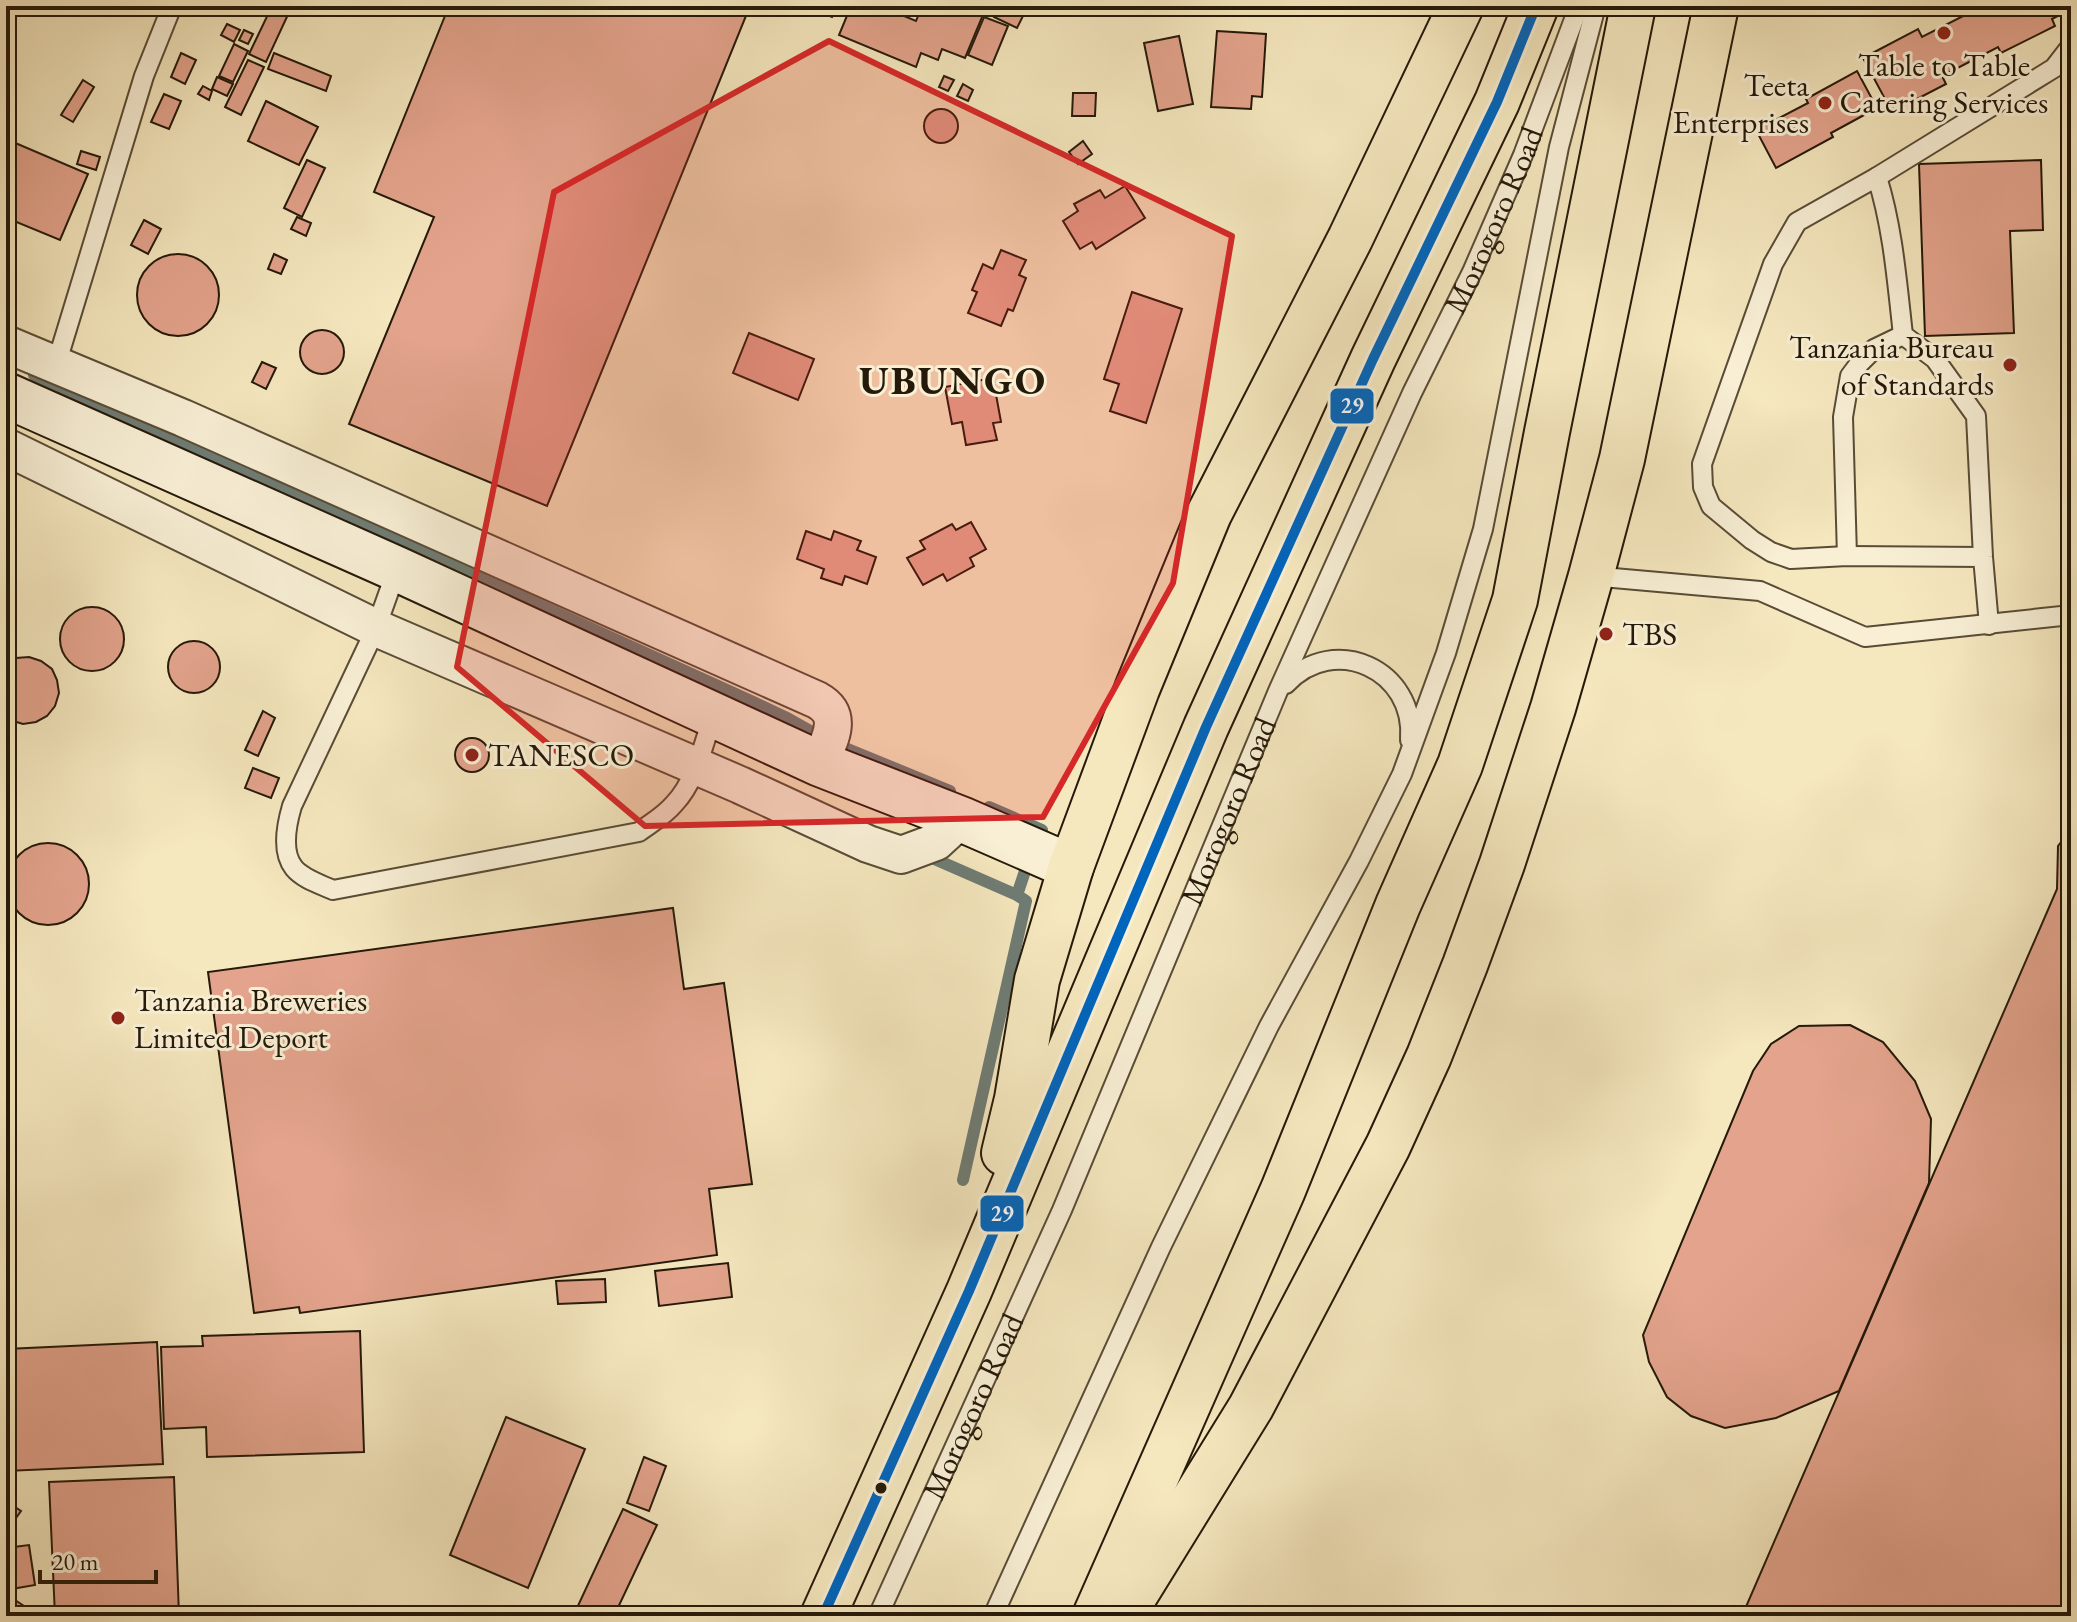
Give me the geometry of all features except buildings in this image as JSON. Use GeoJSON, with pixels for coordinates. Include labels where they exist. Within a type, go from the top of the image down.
{"type":"FeatureCollection","features":[{"type":"Feature","properties":{"kind":"highway"},"geometry":{"type":"LineString","coordinates":[[969,1291],[1017,1099],[1037,980],[1071,867],[1137,689],[1209,514],[1350,239],[1461,6]]}},
{"type":"Feature","properties":{"kind":"highway","name":"Morogoro Road"},"geometry":{"type":"LineString","coordinates":[[823,1616],[969,1291],[1206,727],[1373,359],[1497,102],[1536,6]]}},
{"type":"Feature","properties":{"kind":"highway"},"geometry":{"type":"LineString","coordinates":[[1095,1616],[1283,1190],[1398,905],[1460,765],[1515,600],[1633,6]]}},
{"type":"Feature","properties":{"kind":"highway"},"geometry":{"type":"LineString","coordinates":[[1122,1616],[1251,1407],[1388,1146],[1429,1056],[1465,965],[1553,708],[1622,459],[1716,6]]}},
{"type":"Feature","properties":{"kind":"main road"},"geometry":{"type":"LineString","coordinates":[[6,395],[397,569],[820,764],[961,819],[1071,867]]}},
{"type":"Feature","properties":{"kind":"street"},"geometry":{"type":"LineString","coordinates":[[6,344],[183,418],[817,700],[830,710],[833,725],[820,764]]}},
{"type":"Feature","properties":{"kind":"street"},"geometry":{"type":"LineString","coordinates":[[6,447],[376,628],[740,785],[868,844],[901,855],[936,842],[961,819]]}},
{"type":"Feature","properties":{"kind":"lane"},"geometry":{"type":"LineString","coordinates":[[56,365],[144,76],[172,6]]}},
{"type":"Feature","properties":{"kind":"lane","name":"Morogoro Road"},"geometry":{"type":"LineString","coordinates":[[878,1616],[1062,1210],[1278,691],[1523,155],[1579,6]]}},
{"type":"Feature","properties":{"kind":"lane","name":"Morogoro Road"},"geometry":{"type":"LineString","coordinates":[[993,1616],[1174,1219],[1269,1026],[1359,861],[1402,774],[1446,653],[1483,529],[1559,147],[1596,6]]}},
{"type":"Feature","properties":{"kind":"lane"},"geometry":{"type":"LineString","coordinates":[[1983,557],[1847,556],[1791,559],[1771,552],[1752,540],[1711,506],[1703,487],[1702,464],[1773,264],[1797,222],[1877,177],[2054,68],[2071,46]]}},
{"type":"Feature","properties":{"kind":"lane"},"geometry":{"type":"LineString","coordinates":[[1877,177],[1893,244],[1903,335],[1935,359],[1976,416],[1989,625]]}},
{"type":"Feature","properties":{"kind":"lane"},"geometry":{"type":"LineString","coordinates":[[1847,556],[1843,417],[1850,376],[1874,349],[1903,335]]}},
{"type":"Feature","properties":{"kind":"lane"},"geometry":{"type":"LineString","coordinates":[[397,569],[376,628],[292,806],[286,826],[292,866],[307,878],[333,890],[639,832],[664,815],[677,801],[696,767],[713,716]]}},
{"type":"Feature","properties":{"kind":"lane"},"geometry":{"type":"LineString","coordinates":[[1591,576],[1760,591],[1865,637],[2071,615]]}},
{"type":"Feature","properties":{"kind":"lane"},"geometry":{"type":"LineString","coordinates":[[1278,691],[1297,671],[1320,661],[1345,659],[1369,666],[1389,680],[1404,700],[1411,725],[1402,774]]}},
{"type":"Feature","properties":{"kind":"highlighted area"},"geometry":{"type":"Polygon","coordinates":[[[829,41],[1232,236],[1173,583],[1043,817],[645,826],[457,667],[554,192],[829,41]]]}},
{"type":"Feature","properties":{"kind":"waterway"},"geometry":{"type":"LineString","coordinates":[[34,375],[751,701],[828,741],[950,791]]}},
{"type":"Feature","properties":{"kind":"waterway"},"geometry":{"type":"LineString","coordinates":[[963,1180],[1026,901],[1017,895],[1042,830],[989,807]]}},
{"type":"Feature","properties":{"kind":"waterway"},"geometry":{"type":"LineString","coordinates":[[923,854],[1017,895]]}},
{"type":"Feature","properties":{"kind":"transit line","name":"29"},"geometry":{"type":"LineString","coordinates":[[823,1616],[969,1291],[1206,727],[1373,359],[1497,102],[1536,6]]}},
{"type":"Feature","properties":{"kind":"place","name":"Table to Table Catering Services"},"geometry":{"type":"Point","coordinates":[1944,33]}},
{"type":"Feature","properties":{"kind":"place","name":"Teeta Enterprises"},"geometry":{"type":"Point","coordinates":[1825,103]}},
{"type":"Feature","properties":{"kind":"place","name":"Tanzania Bureau of Standards"},"geometry":{"type":"Point","coordinates":[2010,365]}},
{"type":"Feature","properties":{"kind":"place","name":"TBS"},"geometry":{"type":"Point","coordinates":[1606,634]}},
{"type":"Feature","properties":{"kind":"place","name":"TANESCO"},"geometry":{"type":"Point","coordinates":[472,755]}},
{"type":"Feature","properties":{"kind":"place","name":"Tanzania Breweries Limited Deport"},"geometry":{"type":"Point","coordinates":[118,1018]}},
{"type":"Feature","properties":{"kind":"district","name":"UBUNGO"},"geometry":{"type":"Point","coordinates":[953,380]}}]}
